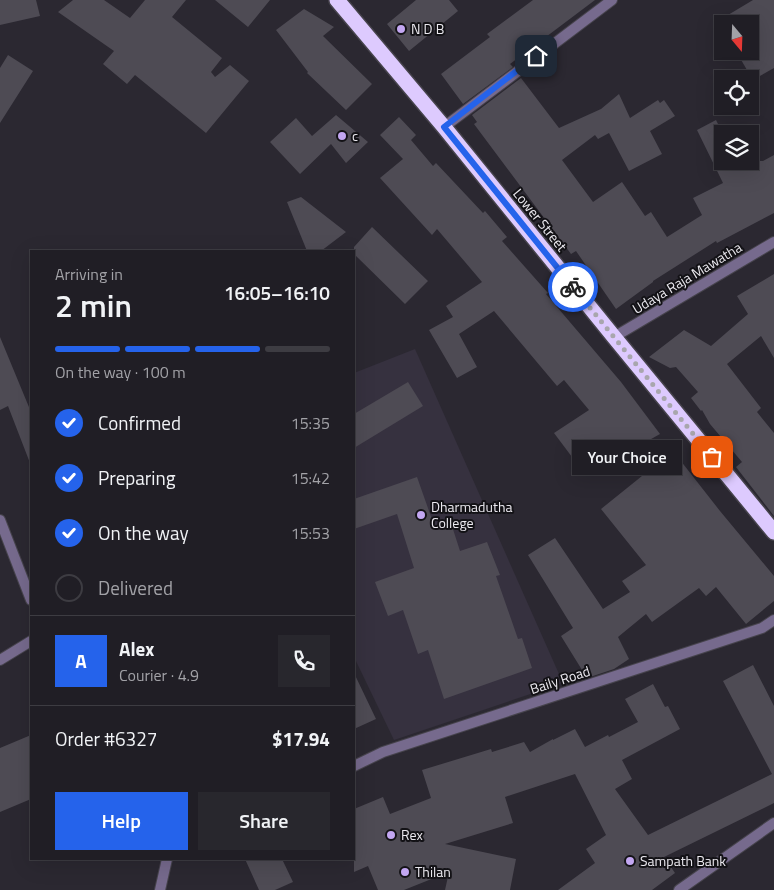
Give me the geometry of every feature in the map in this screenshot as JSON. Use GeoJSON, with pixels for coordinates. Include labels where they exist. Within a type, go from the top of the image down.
{"type":"FeatureCollection","features":[{"type":"Feature","properties":{"kind":"highway","name":"Lower Street"},"geometry":{"type":"LineString","coordinates":[[337,0],[444,127],[774,532]]}},
{"type":"Feature","properties":{"kind":"street"},"geometry":{"type":"LineString","coordinates":[[444,127],[612,0]]}},
{"type":"Feature","properties":{"kind":"street","name":"Udaya Raja Mawatha"},"geometry":{"type":"LineString","coordinates":[[614,337],[774,242]]}},
{"type":"Feature","properties":{"kind":"street"},"geometry":{"type":"LineString","coordinates":[[0,520],[30,597]]}},
{"type":"Feature","properties":{"kind":"street","name":"Baily Road"},"geometry":{"type":"LineString","coordinates":[[355,766],[384,752],[762,628],[774,620]]}},
{"type":"Feature","properties":{"kind":"street"},"geometry":{"type":"LineString","coordinates":[[0,660],[30,642]]}},
{"type":"Feature","properties":{"kind":"street"},"geometry":{"type":"LineString","coordinates":[[679,890],[774,824]]}},
{"type":"Feature","properties":{"kind":"street"},"geometry":{"type":"LineString","coordinates":[[160,890],[167,860]]}},
{"type":"Feature","properties":{"kind":"shaded area","name":"Dharmadutha College"},"geometry":{"type":"Polygon","coordinates":[[[415,349],[563,683],[394,740],[355,659],[355,373],[415,349]]]}},
{"type":"Feature","properties":{"kind":"building"},"geometry":{"type":"Polygon","coordinates":[[[0,0],[36,0],[40,16],[0,25],[0,0]]]}},
{"type":"Feature","properties":{"kind":"building"},"geometry":{"type":"Polygon","coordinates":[[[73,0],[104,0],[130,18],[145,0],[186,0],[172,17],[222,58],[211,72],[215,77],[230,65],[249,81],[206,133],[135,75],[127,84],[103,64],[114,51],[58,12],[73,0]]]}},
{"type":"Feature","properties":{"kind":"building"},"geometry":{"type":"Polygon","coordinates":[[[215,0],[270,0],[248,27],[215,0]]]}},
{"type":"Feature","properties":{"kind":"building"},"geometry":{"type":"Polygon","coordinates":[[[416,0],[449,0],[458,11],[409,51],[387,24],[416,0]]]}},
{"type":"Feature","properties":{"kind":"building"},"geometry":{"type":"Polygon","coordinates":[[[533,0],[595,0],[510,64],[513,67],[463,104],[441,74],[490,37],[487,34],[533,0]]]}},
{"type":"Feature","properties":{"kind":"building"},"geometry":{"type":"Polygon","coordinates":[[[753,0],[774,0],[774,68],[759,76],[759,70],[747,70],[741,60],[759,60],[759,15],[728,15],[753,0]]]}},
{"type":"Feature","properties":{"kind":"building"},"geometry":{"type":"Polygon","coordinates":[[[304,9],[334,27],[323,36],[372,84],[346,110],[307,73],[276,30],[304,9]]]}},
{"type":"Feature","properties":{"kind":"building"},"geometry":{"type":"Polygon","coordinates":[[[8,55],[33,71],[0,123],[0,68],[8,55]]]}},
{"type":"Feature","properties":{"kind":"building"},"geometry":{"type":"Polygon","coordinates":[[[521,78],[559,128],[601,109],[619,94],[630,118],[658,100],[660,103],[664,100],[675,116],[650,131],[662,154],[629,171],[609,133],[598,139],[595,135],[562,160],[593,202],[622,182],[645,216],[651,212],[667,237],[702,215],[693,198],[723,183],[717,170],[759,170],[759,161],[774,155],[774,213],[717,243],[716,241],[653,281],[616,309],[576,251],[571,254],[474,124],[477,122],[472,115],[521,78]]]}},
{"type":"Feature","properties":{"kind":"building"},"geometry":{"type":"Polygon","coordinates":[[[336,115],[368,142],[346,163],[331,144],[300,174],[270,142],[296,118],[312,136],[336,115]]]}},
{"type":"Feature","properties":{"kind":"building"},"geometry":{"type":"Polygon","coordinates":[[[399,117],[416,135],[411,140],[433,166],[436,163],[483,213],[485,211],[507,237],[502,241],[548,293],[546,294],[621,382],[660,434],[598,469],[590,453],[575,461],[554,433],[589,410],[564,380],[557,386],[494,311],[459,334],[477,367],[457,378],[429,330],[453,317],[446,306],[482,282],[437,229],[432,235],[380,178],[403,159],[380,135],[399,117]]]}},
{"type":"Feature","properties":{"kind":"building"},"geometry":{"type":"Polygon","coordinates":[[[716,120],[718,125],[714,125],[714,165],[697,130],[716,120]]]}},
{"type":"Feature","properties":{"kind":"building"},"geometry":{"type":"Polygon","coordinates":[[[301,197],[346,232],[322,250],[307,250],[287,202],[301,197]]]}},
{"type":"Feature","properties":{"kind":"building"},"geometry":{"type":"Polygon","coordinates":[[[372,227],[428,281],[405,304],[355,255],[354,247],[372,227]]]}},
{"type":"Feature","properties":{"kind":"building"},"geometry":{"type":"Polygon","coordinates":[[[774,274],[774,358],[761,336],[727,364],[761,408],[757,412],[774,433],[774,516],[736,467],[742,462],[691,398],[698,392],[676,367],[670,368],[649,357],[684,330],[711,346],[748,314],[737,296],[774,274]]]}},
{"type":"Feature","properties":{"kind":"building"},"geometry":{"type":"Polygon","coordinates":[[[0,337],[30,410],[30,463],[8,406],[0,410],[0,337]]]}},
{"type":"Feature","properties":{"kind":"building"},"geometry":{"type":"Polygon","coordinates":[[[408,382],[423,406],[355,447],[355,413],[408,382]]]}},
{"type":"Feature","properties":{"kind":"building"},"geometry":{"type":"Polygon","coordinates":[[[673,451],[774,576],[774,601],[746,624],[716,587],[706,596],[699,588],[652,622],[646,614],[618,637],[629,659],[614,669],[587,678],[561,636],[573,628],[528,555],[555,538],[603,609],[630,592],[622,581],[646,565],[601,509],[673,451]]]}},
{"type":"Feature","properties":{"kind":"building"},"geometry":{"type":"Polygon","coordinates":[[[417,477],[435,528],[451,523],[460,551],[487,542],[500,575],[496,576],[518,639],[522,638],[532,668],[444,699],[428,650],[418,654],[403,610],[388,616],[375,582],[414,568],[397,514],[355,529],[355,499],[417,477]]]}},
{"type":"Feature","properties":{"kind":"building"},"geometry":{"type":"Polygon","coordinates":[[[753,665],[774,706],[774,803],[664,857],[675,873],[652,890],[558,890],[595,863],[586,849],[606,835],[575,774],[505,797],[513,823],[445,844],[516,859],[510,890],[445,890],[449,872],[404,890],[378,890],[368,866],[354,872],[355,809],[383,797],[390,814],[431,798],[422,770],[491,749],[492,752],[524,742],[530,752],[575,729],[585,747],[608,735],[609,737],[638,722],[625,699],[653,684],[665,707],[668,706],[680,729],[622,760],[632,779],[615,789],[648,835],[772,774],[723,681],[753,665]]]}},
{"type":"Feature","properties":{"kind":"building"},"geometry":{"type":"Polygon","coordinates":[[[355,675],[376,719],[355,729],[355,675]]]}},
{"type":"Feature","properties":{"kind":"building"},"geometry":{"type":"Polygon","coordinates":[[[30,735],[30,799],[0,812],[0,748],[30,735]]]}},
{"type":"Feature","properties":{"kind":"building"},"geometry":{"type":"Polygon","coordinates":[[[245,860],[282,860],[293,882],[275,890],[259,890],[245,860]]]}},
{"type":"Feature","properties":{"kind":"way so far"},"geometry":{"type":"LineString","coordinates":[[573,287],[712,457]]}},
{"type":"Feature","properties":{"kind":"place","name":"N D B"},"geometry":{"type":"Point","coordinates":[401,29]}},
{"type":"Feature","properties":{"kind":"place","name":"c"},"geometry":{"type":"Point","coordinates":[342,136]}},
{"type":"Feature","properties":{"kind":"place","name":"Your Choice"},"geometry":{"type":"Point","coordinates":[712,457]}},
{"type":"Feature","properties":{"kind":"place","name":"Dharmadutha College"},"geometry":{"type":"Point","coordinates":[421,515]}},
{"type":"Feature","properties":{"kind":"place","name":"Rex"},"geometry":{"type":"Point","coordinates":[391,835]}},
{"type":"Feature","properties":{"kind":"place","name":"Sampath Bank"},"geometry":{"type":"Point","coordinates":[630,861]}},
{"type":"Feature","properties":{"kind":"place","name":"Thilan"},"geometry":{"type":"Point","coordinates":[405,872]}},
{"type":"Feature","properties":{"kind":"route"},"geometry":{"type":"LineString","coordinates":[[536,56],[444,127],[573,287]]}}]}
